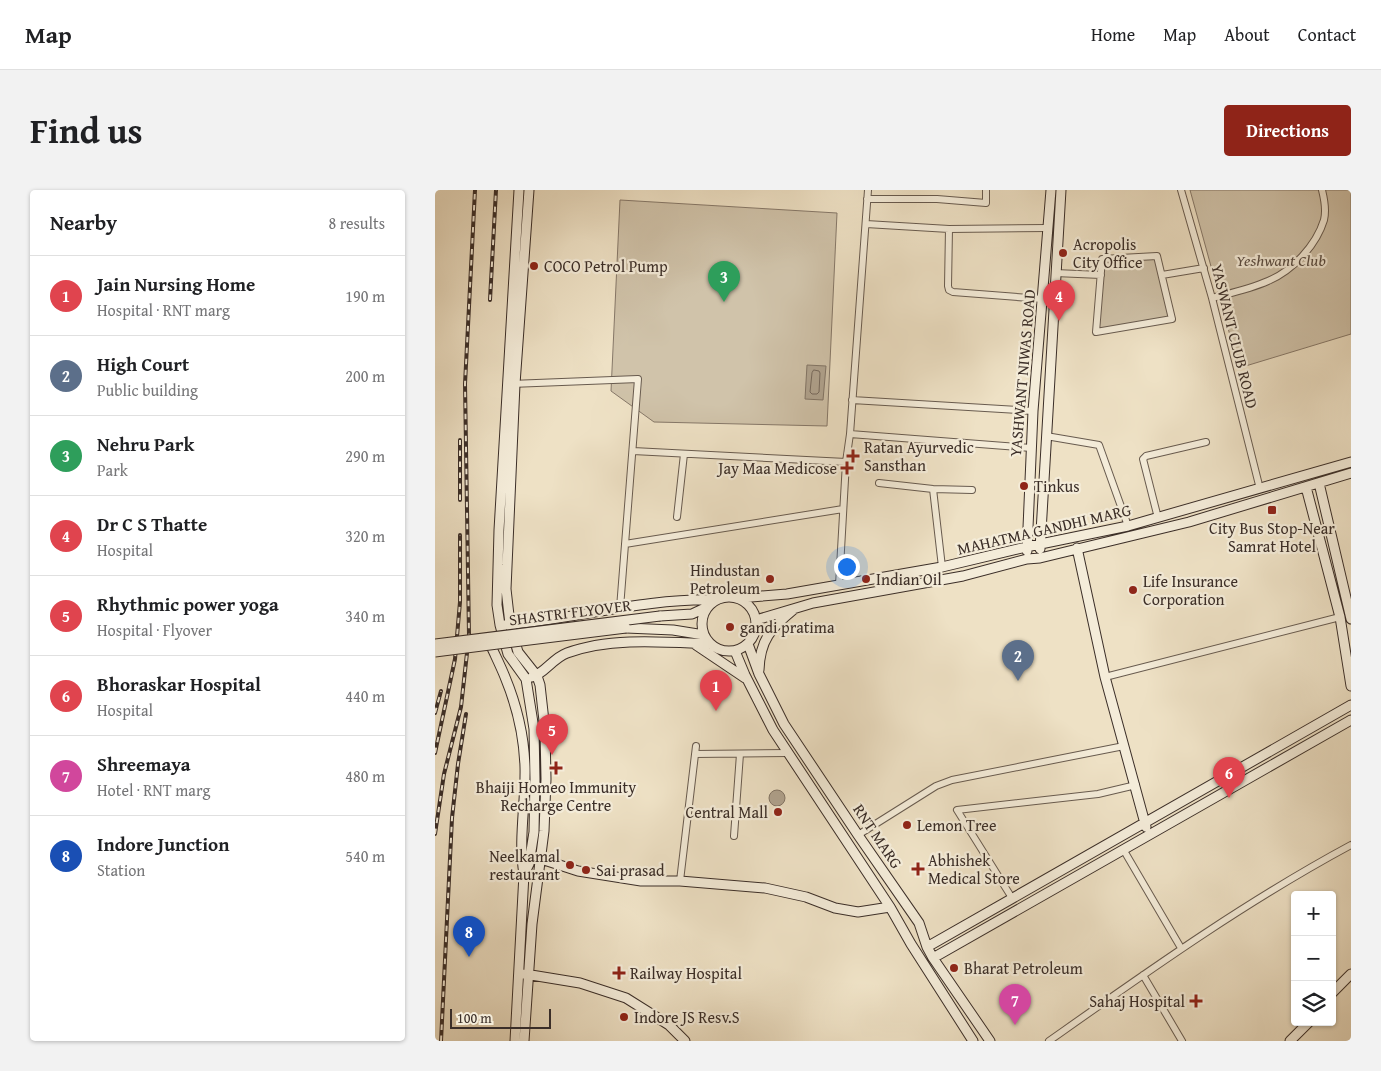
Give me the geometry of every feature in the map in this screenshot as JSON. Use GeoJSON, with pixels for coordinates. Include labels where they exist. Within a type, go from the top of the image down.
{"type":"FeatureCollection","features":[{"type":"Feature","properties":{"kind":"street"},"geometry":{"type":"LineString","coordinates":[[519,190],[502,574],[497,605],[508,654],[525,679],[534,729],[534,832],[524,854]]}},
{"type":"Feature","properties":{"kind":"street"},"geometry":{"type":"LineString","coordinates":[[511,384],[529,190]]}},
{"type":"Feature","properties":{"kind":"street"},"geometry":{"type":"LineString","coordinates":[[839,585],[846,462],[850,434],[868,190]]}},
{"type":"Feature","properties":{"kind":"street"},"geometry":{"type":"LineString","coordinates":[[937,199],[938,190]]}},
{"type":"Feature","properties":{"kind":"street"},"geometry":{"type":"LineString","coordinates":[[867,198],[937,199],[986,203],[986,190]]}},
{"type":"Feature","properties":{"kind":"street","name":"YASHWANT NIWAS ROAD"},"geometry":{"type":"LineString","coordinates":[[1027,559],[1033,411],[1051,190]]}},
{"type":"Feature","properties":{"kind":"street","name":"YASHWANT NIWAS ROAD"},"geometry":{"type":"LineString","coordinates":[[1040,558],[1061,190]]}},
{"type":"Feature","properties":{"kind":"street","name":"YASWANT CLUB ROAD"},"geometry":{"type":"LineString","coordinates":[[1181,190],[1213,298],[1260,489]]}},
{"type":"Feature","properties":{"kind":"street"},"geometry":{"type":"LineString","coordinates":[[1213,298],[1269,280],[1296,262],[1314,241],[1324,219],[1324,196],[1322,190]]}},
{"type":"Feature","properties":{"kind":"street"},"geometry":{"type":"LineString","coordinates":[[866,224],[949,229],[1049,228]]}},
{"type":"Feature","properties":{"kind":"street"},"geometry":{"type":"LineString","coordinates":[[949,229],[949,290],[953,292],[1043,298]]}},
{"type":"Feature","properties":{"kind":"street"},"geometry":{"type":"LineString","coordinates":[[1157,256],[1162,275],[1172,319],[1096,332],[1102,259],[1157,256]]}},
{"type":"Feature","properties":{"kind":"street"},"geometry":{"type":"LineString","coordinates":[[1162,275],[1204,268]]}},
{"type":"Feature","properties":{"kind":"street"},"geometry":{"type":"LineString","coordinates":[[1055,273],[1101,275]]}},
{"type":"Feature","properties":{"kind":"street"},"geometry":{"type":"LineString","coordinates":[[511,384],[638,379],[620,608]]}},
{"type":"Feature","properties":{"kind":"street"},"geometry":{"type":"LineString","coordinates":[[852,400],[1033,411]]}},
{"type":"Feature","properties":{"kind":"street"},"geometry":{"type":"LineString","coordinates":[[850,434],[1031,448]]}},
{"type":"Feature","properties":{"kind":"street"},"geometry":{"type":"LineString","coordinates":[[1046,436],[1099,445],[1129,526]]}},
{"type":"Feature","properties":{"kind":"street"},"geometry":{"type":"LineString","coordinates":[[1158,518],[1143,459],[1146,456],[1206,442]]}},
{"type":"Feature","properties":{"kind":"street"},"geometry":{"type":"LineString","coordinates":[[633,451],[846,462]]}},
{"type":"Feature","properties":{"kind":"street"},"geometry":{"type":"LineString","coordinates":[[677,517],[684,454]]}},
{"type":"Feature","properties":{"kind":"street","name":"MAHATMA GANDHI MARG"},"geometry":{"type":"LineString","coordinates":[[738,598],[787,594],[942,567],[1026,547],[1129,526],[1351,462]]}},
{"type":"Feature","properties":{"kind":"street","name":"MAHATMA GANDHI MARG"},"geometry":{"type":"LineString","coordinates":[[756,620],[837,598],[963,576],[1027,559],[1040,558],[1189,522],[1307,492],[1351,473]]}},
{"type":"Feature","properties":{"kind":"street"},"geometry":{"type":"LineString","coordinates":[[879,483],[933,489],[972,490]]}},
{"type":"Feature","properties":{"kind":"street"},"geometry":{"type":"LineString","coordinates":[[1320,488],[1351,615]]}},
{"type":"Feature","properties":{"kind":"street"},"geometry":{"type":"LineString","coordinates":[[933,489],[942,567]]}},
{"type":"Feature","properties":{"kind":"street"},"geometry":{"type":"LineString","coordinates":[[1307,492],[1340,617],[1351,686]]}},
{"type":"Feature","properties":{"kind":"street"},"geometry":{"type":"LineString","coordinates":[[625,544],[843,509]]}},
{"type":"Feature","properties":{"kind":"street"},"geometry":{"type":"LineString","coordinates":[[1077,548],[1105,677],[1136,785],[1144,823],[1149,834]]}},
{"type":"Feature","properties":{"kind":"street"},"geometry":{"type":"LineString","coordinates":[[502,574],[506,589],[510,624],[518,652],[537,676],[540,685],[545,730],[545,779],[541,859],[537,874],[532,924],[524,1041]]}},
{"type":"Feature","properties":{"kind":"street"},"geometry":{"type":"LineString","coordinates":[[500,625],[620,608],[715,600],[725,597],[738,598],[748,604],[755,614],[757,625],[754,636],[748,644],[735,651],[728,652],[719,650],[710,644],[704,636],[703,616],[707,607],[715,600]]}},
{"type":"Feature","properties":{"kind":"street","name":"SHASTRI FLYOVER"},"geometry":{"type":"LineString","coordinates":[[435,644],[660,616],[692,614],[707,607]]}},
{"type":"Feature","properties":{"kind":"street"},"geometry":{"type":"LineString","coordinates":[[759,674],[761,653],[766,638],[778,622],[795,608]]}},
{"type":"Feature","properties":{"kind":"street"},"geometry":{"type":"LineString","coordinates":[[1105,677],[1340,617]]}},
{"type":"Feature","properties":{"kind":"street","name":"SHASTRI FLYOVER"},"geometry":{"type":"LineString","coordinates":[[435,652],[626,628],[704,636]]}},
{"type":"Feature","properties":{"kind":"street"},"geometry":{"type":"LineString","coordinates":[[525,679],[537,676],[559,657],[591,648],[624,642],[710,644]]}},
{"type":"Feature","properties":{"kind":"street"},"geometry":{"type":"LineString","coordinates":[[693,644],[711,654],[747,680]]}},
{"type":"Feature","properties":{"kind":"street","name":"RNT MARG"},"geometry":{"type":"LineString","coordinates":[[748,644],[759,674],[784,724],[919,923],[936,956],[990,1041]]}},
{"type":"Feature","properties":{"kind":"street"},"geometry":{"type":"LineString","coordinates":[[491,646],[515,704],[522,733],[525,765],[523,839],[525,874],[515,1041]]}},
{"type":"Feature","properties":{"kind":"street","name":"RNT MARG"},"geometry":{"type":"LineString","coordinates":[[735,651],[747,680],[773,730],[890,907],[911,944],[973,1041]]}},
{"type":"Feature","properties":{"kind":"street"},"geometry":{"type":"LineString","coordinates":[[930,946],[1351,705]]}},
{"type":"Feature","properties":{"kind":"street"},"geometry":{"type":"LineString","coordinates":[[936,956],[1351,720]]}},
{"type":"Feature","properties":{"kind":"street"},"geometry":{"type":"LineString","coordinates":[[680,881],[696,746]]}},
{"type":"Feature","properties":{"kind":"street"},"geometry":{"type":"LineString","coordinates":[[858,835],[936,786],[952,780],[1124,746]]}},
{"type":"Feature","properties":{"kind":"street"},"geometry":{"type":"LineString","coordinates":[[695,754],[788,753]]}},
{"type":"Feature","properties":{"kind":"street"},"geometry":{"type":"LineString","coordinates":[[733,836],[739,754]]}},
{"type":"Feature","properties":{"kind":"street"},"geometry":{"type":"LineString","coordinates":[[1012,898],[957,810],[1098,794],[1136,785]]}},
{"type":"Feature","properties":{"kind":"street"},"geometry":{"type":"LineString","coordinates":[[1049,1041],[1181,948],[1296,875],[1351,845]]}},
{"type":"Feature","properties":{"kind":"street"},"geometry":{"type":"LineString","coordinates":[[1123,849],[1181,948]]}},
{"type":"Feature","properties":{"kind":"street"},"geometry":{"type":"LineString","coordinates":[[524,854],[578,871],[641,882],[680,881],[765,888],[806,898],[835,908],[858,912],[890,907]]}},
{"type":"Feature","properties":{"kind":"street"},"geometry":{"type":"LineString","coordinates":[[520,974],[580,983],[626,998],[669,1025],[685,1041]]}},
{"type":"Feature","properties":{"kind":"street"},"geometry":{"type":"LineString","coordinates":[[1336,988],[1351,974]]}},
{"type":"Feature","properties":{"kind":"street"},"geometry":{"type":"LineString","coordinates":[[1143,975],[1182,1041]]}},
{"type":"Feature","properties":{"kind":"street"},"geometry":{"type":"LineString","coordinates":[[1336,995],[1351,980]]}},
{"type":"Feature","properties":{"kind":"street"},"geometry":{"type":"LineString","coordinates":[[1283,1041],[1298,1026]]}},
{"type":"Feature","properties":{"kind":"street"},"geometry":{"type":"LineString","coordinates":[[1289,1041],[1305,1026]]}},
{"type":"Feature","properties":{"kind":"green space","name":"Yeshwant Club"},"geometry":{"type":"Polygon","coordinates":[[[1190,190],[1351,190],[1351,334],[1239,368],[1190,190]]]}},
{"type":"Feature","properties":{"kind":"green space"},"geometry":{"type":"Polygon","coordinates":[[[620,200],[837,213],[827,426],[654,422],[611,391],[620,200]]]}},
{"type":"Feature","properties":{"kind":"green space"},"geometry":{"type":"Polygon","coordinates":[[[1157,256],[1172,319],[1096,332],[1102,259],[1157,256]]]}},
{"type":"Feature","properties":{"kind":"water"},"geometry":{"type":"Polygon","coordinates":[[[807,365],[826,366],[823,400],[805,399],[807,365]]]}},
{"type":"Feature","properties":{"kind":"water"},"geometry":{"type":"Polygon","coordinates":[[[774,790],[780,790],[785,795],[783,804],[774,806],[769,801],[769,795],[774,790]]]}},
{"type":"Feature","properties":{"kind":"railway"},"geometry":{"type":"LineString","coordinates":[[435,834],[444,774],[461,707],[469,635],[465,384],[475,190]]}},
{"type":"Feature","properties":{"kind":"railway"},"geometry":{"type":"LineString","coordinates":[[490,300],[496,190]]}},
{"type":"Feature","properties":{"kind":"railway"},"geometry":{"type":"LineString","coordinates":[[460,440],[460,500]]}},
{"type":"Feature","properties":{"kind":"railway"},"geometry":{"type":"LineString","coordinates":[[435,753],[455,659],[460,602],[460,535]]}},
{"type":"Feature","properties":{"kind":"railway"},"geometry":{"type":"LineString","coordinates":[[435,713],[441,691]]}},
{"type":"Feature","properties":{"kind":"railway"},"geometry":{"type":"LineString","coordinates":[[441,1041],[452,818],[466,714]]}},
{"type":"Feature","properties":{"kind":"place","name":"Acropolis City Office"},"geometry":{"type":"Point","coordinates":[1063,253]}},
{"type":"Feature","properties":{"kind":"place","name":"COCO Petrol Pump"},"geometry":{"type":"Point","coordinates":[534,266]}},
{"type":"Feature","properties":{"kind":"place","name":"Nehru Park"},"geometry":{"type":"Point","coordinates":[724,302]}},
{"type":"Feature","properties":{"kind":"place","name":"Dr C S Thatte"},"geometry":{"type":"Point","coordinates":[1059,321]}},
{"type":"Feature","properties":{"kind":"place","name":"Ratan Ayurvedic Sansthan"},"geometry":{"type":"Point","coordinates":[853,456]}},
{"type":"Feature","properties":{"kind":"place","name":"Jay Maa Medicose"},"geometry":{"type":"Point","coordinates":[847,468]}},
{"type":"Feature","properties":{"kind":"place","name":"Tinkus"},"geometry":{"type":"Point","coordinates":[1024,486]}},
{"type":"Feature","properties":{"kind":"place","name":"City Bus Stop-Near Samrat Hotel"},"geometry":{"type":"Point","coordinates":[1272,510]}},
{"type":"Feature","properties":{"kind":"place","name":"Hindustan Petroleum"},"geometry":{"type":"Point","coordinates":[770,579]}},
{"type":"Feature","properties":{"kind":"place","name":"Indian Oil"},"geometry":{"type":"Point","coordinates":[866,579]}},
{"type":"Feature","properties":{"kind":"place","name":"Life Insurance Corporation"},"geometry":{"type":"Point","coordinates":[1133,590]}},
{"type":"Feature","properties":{"kind":"place","name":"gandi pratima"},"geometry":{"type":"Point","coordinates":[730,627]}},
{"type":"Feature","properties":{"kind":"place","name":"High Court"},"geometry":{"type":"Point","coordinates":[1018,681]}},
{"type":"Feature","properties":{"kind":"place","name":"Jain Nursing Home"},"geometry":{"type":"Point","coordinates":[716,711]}},
{"type":"Feature","properties":{"kind":"place","name":"Rhythmic power yoga"},"geometry":{"type":"Point","coordinates":[552,755]}},
{"type":"Feature","properties":{"kind":"place","name":"Bhaiji Homeo Immunity Recharge Centre"},"geometry":{"type":"Point","coordinates":[556,768]}},
{"type":"Feature","properties":{"kind":"place","name":"Bhoraskar Hospital"},"geometry":{"type":"Point","coordinates":[1229,798]}},
{"type":"Feature","properties":{"kind":"place","name":"Central Mall"},"geometry":{"type":"Point","coordinates":[778,812]}},
{"type":"Feature","properties":{"kind":"place","name":"Lemon Tree"},"geometry":{"type":"Point","coordinates":[907,825]}},
{"type":"Feature","properties":{"kind":"place","name":"Neelkamal restaurant"},"geometry":{"type":"Point","coordinates":[570,865]}},
{"type":"Feature","properties":{"kind":"place","name":"Abhishek Medical Store"},"geometry":{"type":"Point","coordinates":[918,869]}},
{"type":"Feature","properties":{"kind":"place","name":"Sai prasad"},"geometry":{"type":"Point","coordinates":[586,870]}},
{"type":"Feature","properties":{"kind":"place","name":"Indore Junction"},"geometry":{"type":"Point","coordinates":[469,957]}},
{"type":"Feature","properties":{"kind":"place","name":"Bharat Petroleum"},"geometry":{"type":"Point","coordinates":[954,968]}},
{"type":"Feature","properties":{"kind":"place","name":"Railway Hospital"},"geometry":{"type":"Point","coordinates":[619,973]}},
{"type":"Feature","properties":{"kind":"place","name":"Sahaj Hospital"},"geometry":{"type":"Point","coordinates":[1196,1001]}},
{"type":"Feature","properties":{"kind":"place","name":"Indore JS Resv.S"},"geometry":{"type":"Point","coordinates":[624,1017]}},
{"type":"Feature","properties":{"kind":"place","name":"Shreemaya"},"geometry":{"type":"Point","coordinates":[1015,1025]}}]}
